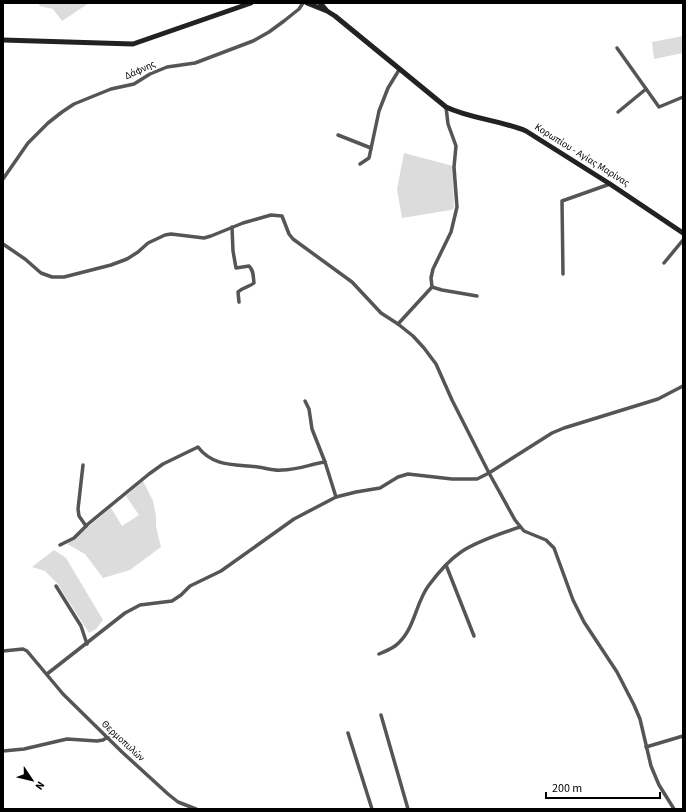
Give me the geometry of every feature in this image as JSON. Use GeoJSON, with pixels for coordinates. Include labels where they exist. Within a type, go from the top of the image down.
{"type":"FeatureCollection","features":[{"type":"Feature","properties":{"kind":"main road"},"geometry":{"type":"LineString","coordinates":[[3,40],[133,44],[251,3]]}},
{"type":"Feature","properties":{"kind":"main road","name":"Κορωπίου - Αγίας Μαρίνας"},"geometry":{"type":"LineString","coordinates":[[307,3],[327,11],[446,107],[456,112],[515,126],[526,131],[610,184],[683,233]]}},
{"type":"Feature","properties":{"kind":"main road"},"geometry":{"type":"LineString","coordinates":[[320,3],[327,11]]}},
{"type":"Feature","properties":{"kind":"street","name":"Δάφνης"},"geometry":{"type":"LineString","coordinates":[[3,179],[28,143],[48,123],[74,104],[111,89],[134,84],[150,74],[167,67],[195,63],[253,42],[284,21],[303,3]]}},
{"type":"Feature","properties":{"kind":"street"},"geometry":{"type":"LineString","coordinates":[[617,48],[658,108],[683,97]]}},
{"type":"Feature","properties":{"kind":"street"},"geometry":{"type":"LineString","coordinates":[[360,164],[369,158],[379,111],[388,88],[399,70]]}},
{"type":"Feature","properties":{"kind":"street"},"geometry":{"type":"LineString","coordinates":[[618,112],[646,89]]}},
{"type":"Feature","properties":{"kind":"street"},"geometry":{"type":"LineString","coordinates":[[398,324],[432,287],[431,278],[433,269],[451,232],[457,207],[454,167],[456,146],[448,124],[446,107]]}},
{"type":"Feature","properties":{"kind":"street"},"geometry":{"type":"LineString","coordinates":[[338,135],[372,148]]}},
{"type":"Feature","properties":{"kind":"street"},"geometry":{"type":"LineString","coordinates":[[563,274],[562,201],[610,184]]}},
{"type":"Feature","properties":{"kind":"street"},"geometry":{"type":"LineString","coordinates":[[3,244],[25,259],[40,273],[52,277],[64,277],[112,265],[127,259],[148,243],[165,235],[171,234],[204,238],[271,215],[282,216],[290,234],[294,239],[352,282],[381,313],[398,324],[424,348],[436,364],[452,400],[489,473],[520,527],[529,534],[546,540],[554,548],[573,600],[584,622],[617,672],[634,705],[640,719],[651,766],[659,785],[674,809]]}},
{"type":"Feature","properties":{"kind":"street"},"geometry":{"type":"LineString","coordinates":[[232,228],[233,251],[236,268],[249,266],[252,268],[254,274],[254,283],[238,292],[239,302]]}},
{"type":"Feature","properties":{"kind":"street"},"geometry":{"type":"LineString","coordinates":[[664,263],[683,240]]}},
{"type":"Feature","properties":{"kind":"street"},"geometry":{"type":"LineString","coordinates":[[432,287],[477,296]]}},
{"type":"Feature","properties":{"kind":"street"},"geometry":{"type":"LineString","coordinates":[[3,651],[23,649],[27,651],[47,674],[125,613],[140,605],[172,601],[190,586],[221,571],[294,519],[336,496],[380,488],[398,477],[408,474],[452,480],[477,479],[552,433],[564,428],[658,400],[683,386]]}},
{"type":"Feature","properties":{"kind":"street"},"geometry":{"type":"LineString","coordinates":[[305,400],[310,409],[312,429],[336,496]]}},
{"type":"Feature","properties":{"kind":"street"},"geometry":{"type":"LineString","coordinates":[[60,545],[74,538],[86,526],[163,464],[198,447],[204,455],[213,460],[241,466],[274,470],[283,470],[325,462]]}},
{"type":"Feature","properties":{"kind":"street"},"geometry":{"type":"LineString","coordinates":[[82,465],[78,509],[79,516],[86,526]]}},
{"type":"Feature","properties":{"kind":"street"},"geometry":{"type":"LineString","coordinates":[[379,654],[396,646],[415,618],[420,602],[429,586],[446,566],[462,551],[502,533],[520,527]]}},
{"type":"Feature","properties":{"kind":"street"},"geometry":{"type":"LineString","coordinates":[[446,566],[474,636]]}},
{"type":"Feature","properties":{"kind":"street"},"geometry":{"type":"LineString","coordinates":[[56,586],[81,626],[87,644]]}},
{"type":"Feature","properties":{"kind":"street","name":"Θερμοπυλών"},"geometry":{"type":"LineString","coordinates":[[47,674],[75,707],[168,794],[178,802],[196,809]]}},
{"type":"Feature","properties":{"kind":"street"},"geometry":{"type":"LineString","coordinates":[[381,715],[408,809]]}},
{"type":"Feature","properties":{"kind":"street"},"geometry":{"type":"LineString","coordinates":[[348,733],[372,809]]}},
{"type":"Feature","properties":{"kind":"street"},"geometry":{"type":"LineString","coordinates":[[646,747],[683,736]]}},
{"type":"Feature","properties":{"kind":"street"},"geometry":{"type":"LineString","coordinates":[[3,751],[24,749],[67,739],[97,741],[108,737]]}},
{"type":"Feature","properties":{"kind":"shaded area"},"geometry":{"type":"Polygon","coordinates":[[[38,3],[89,3],[62,21],[53,9],[40,6],[38,3]]]}},
{"type":"Feature","properties":{"kind":"shaded area"},"geometry":{"type":"Polygon","coordinates":[[[683,36],[683,53],[654,59],[652,42],[683,36]]]}},
{"type":"Feature","properties":{"kind":"shaded area"},"geometry":{"type":"Polygon","coordinates":[[[404,153],[453,166],[454,208],[451,210],[402,218],[397,189],[404,153]]]}},
{"type":"Feature","properties":{"kind":"shaded area"},"geometry":{"type":"Polygon","coordinates":[[[143,481],[153,501],[156,516],[156,527],[161,547],[130,570],[103,578],[85,554],[67,544],[111,508],[122,526],[139,515],[126,496],[143,481]]]}},
{"type":"Feature","properties":{"kind":"shaded area"},"geometry":{"type":"Polygon","coordinates":[[[54,550],[66,558],[103,620],[96,629],[89,633],[57,583],[45,571],[32,567],[54,550]]]}}]}
